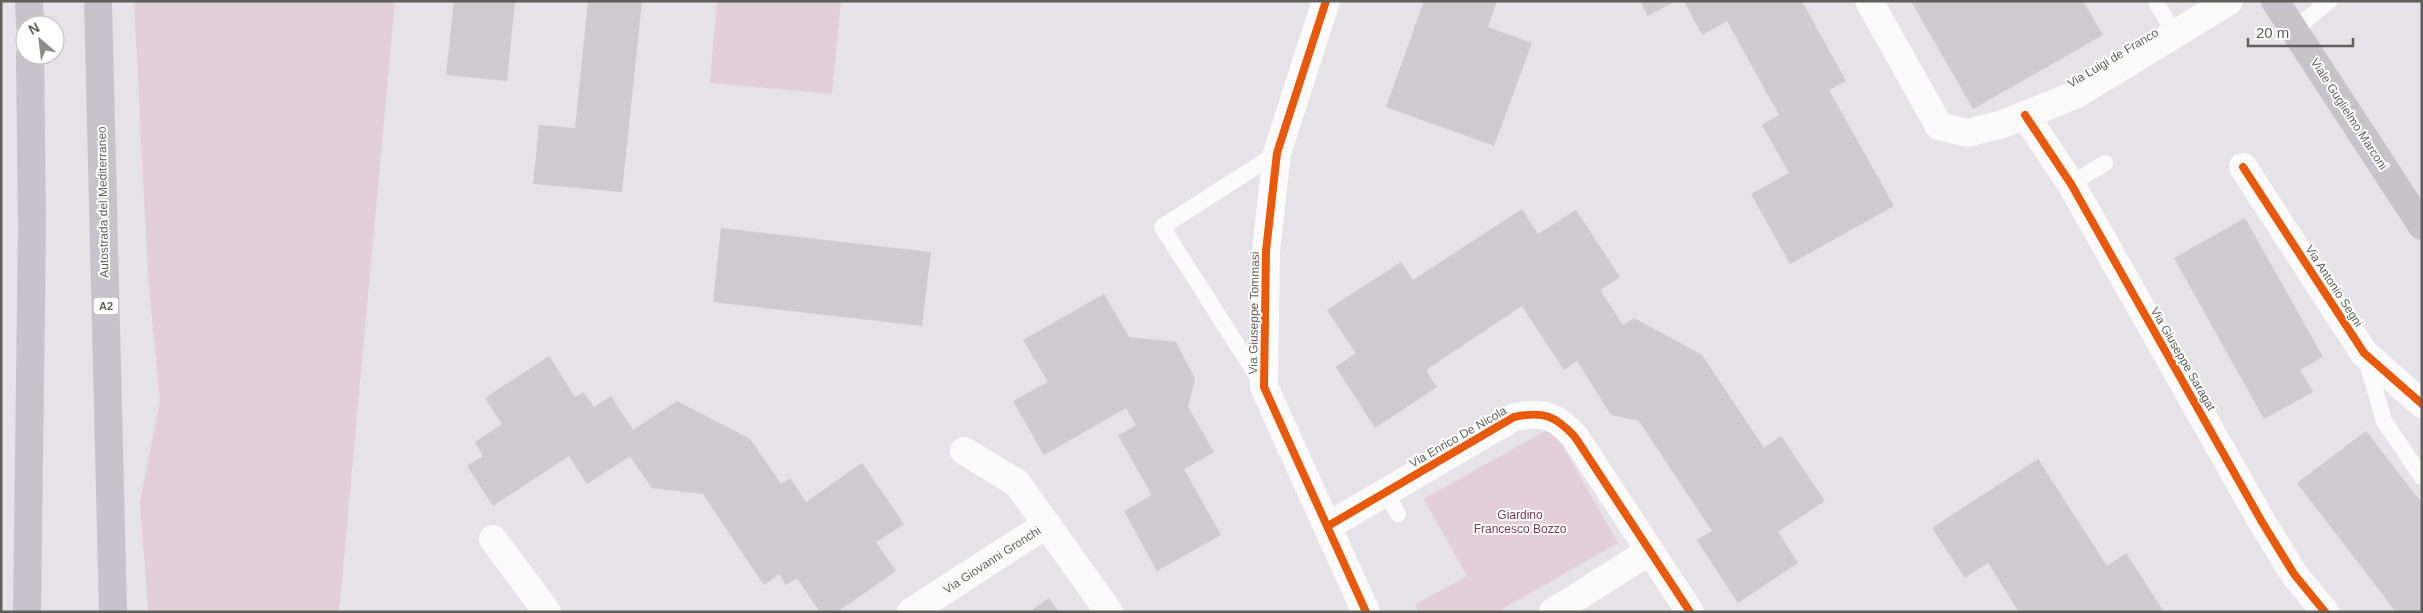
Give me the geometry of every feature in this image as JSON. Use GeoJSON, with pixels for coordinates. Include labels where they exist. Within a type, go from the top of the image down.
{"type":"FeatureCollection","features":[{"type":"Feature","properties":{"kind":"highway"},"geometry":{"type":"LineString","coordinates":[[29,1],[30,15]]}},
{"type":"Feature","properties":{"kind":"highway","name":"Autostrada del Mediterraneo"},"geometry":{"type":"LineString","coordinates":[[98,1],[113,612]]}},
{"type":"Feature","properties":{"kind":"highway"},"geometry":{"type":"LineString","coordinates":[[27,612],[32,227],[30,65]]}},
{"type":"Feature","properties":{"kind":"main road","name":"Viale Guglielmo Marconi"},"geometry":{"type":"LineString","coordinates":[[2275,1],[2422,226]]}},
{"type":"Feature","properties":{"kind":"street","name":"Via Giuseppe Tommasi"},"geometry":{"type":"LineString","coordinates":[[1326,1],[1277,153],[1266,251],[1264,386],[1366,612]]}},
{"type":"Feature","properties":{"kind":"street","name":"Via Luigi de Franco"},"geometry":{"type":"LineString","coordinates":[[1869,1],[1939,126],[1967,133],[2004,124],[2075,95],[2229,1]]}},
{"type":"Feature","properties":{"kind":"street","name":"Via Giuseppe Saragat"},"geometry":{"type":"LineString","coordinates":[[2025,116],[2071,184],[2262,522],[2294,574],[2325,612]]}},
{"type":"Feature","properties":{"kind":"street","name":"Via Antonio Segni"},"geometry":{"type":"LineString","coordinates":[[2243,166],[2364,353],[2422,404]]}},
{"type":"Feature","properties":{"kind":"street","name":"Via Enrico De Nicola"},"geometry":{"type":"LineString","coordinates":[[1328,526],[1392,503],[1514,416],[1531,414],[1550,416],[1563,424],[1575,437],[1690,612]]}},
{"type":"Feature","properties":{"kind":"street","name":"Via Giovanni Gronchi"},"geometry":{"type":"LineString","coordinates":[[964,451],[1017,483],[1109,612]]}},
{"type":"Feature","properties":{"kind":"street","name":"Via Giovanni Gronchi"},"geometry":{"type":"LineString","coordinates":[[911,612],[1047,524]]}},
{"type":"Feature","properties":{"kind":"street"},"geometry":{"type":"LineString","coordinates":[[493,539],[547,612]]}},
{"type":"Feature","properties":{"kind":"street"},"geometry":{"type":"LineString","coordinates":[[1553,612],[1650,551]]}},
{"type":"Feature","properties":{"kind":"lane"},"geometry":{"type":"LineString","coordinates":[[2294,30],[2329,1]]}},
{"type":"Feature","properties":{"kind":"lane"},"geometry":{"type":"LineString","coordinates":[[2157,4],[2175,34]]}},
{"type":"Feature","properties":{"kind":"lane"},"geometry":{"type":"LineString","coordinates":[[1264,386],[1162,227],[1277,153]]}},
{"type":"Feature","properties":{"kind":"lane"},"geometry":{"type":"LineString","coordinates":[[2071,184],[2105,163]]}},
{"type":"Feature","properties":{"kind":"lane","name":"Via Antonio Segni"},"geometry":{"type":"LineString","coordinates":[[2364,353],[2384,421],[2422,477]]}},
{"type":"Feature","properties":{"kind":"green space"},"geometry":{"type":"Polygon","coordinates":[[[134,1],[395,1],[339,612],[148,612],[140,501],[160,401],[148,276],[134,1]]]}},
{"type":"Feature","properties":{"kind":"green space"},"geometry":{"type":"Polygon","coordinates":[[[717,1],[841,1],[832,94],[710,83],[717,1]]]}},
{"type":"Feature","properties":{"kind":"green space","name":"Giardino Francesco Bozzo"},"geometry":{"type":"Polygon","coordinates":[[[1552,427],[1618,543],[1497,612],[1419,612],[1415,605],[1467,576],[1424,499],[1552,427]]]}},
{"type":"Feature","properties":{"kind":"building"},"geometry":{"type":"Polygon","coordinates":[[[454,1],[515,1],[507,81],[446,75],[454,1]]]}},
{"type":"Feature","properties":{"kind":"building"},"geometry":{"type":"Polygon","coordinates":[[[588,1],[642,1],[622,192],[533,184],[539,125],[575,128],[588,1]]]}},
{"type":"Feature","properties":{"kind":"building"},"geometry":{"type":"Polygon","coordinates":[[[1424,1],[1497,1],[1488,27],[1532,43],[1494,146],[1386,107],[1424,1]]]}},
{"type":"Feature","properties":{"kind":"building"},"geometry":{"type":"Polygon","coordinates":[[[1640,1],[1676,1],[1648,16],[1640,1]]]}},
{"type":"Feature","properties":{"kind":"building"},"geometry":{"type":"Polygon","coordinates":[[[1684,1],[1802,1],[1846,81],[1829,90],[1894,206],[1790,264],[1751,194],[1789,173],[1762,125],[1779,115],[1727,21],[1702,35],[1684,1]]]}},
{"type":"Feature","properties":{"kind":"building"},"geometry":{"type":"Polygon","coordinates":[[[1911,1],[2083,1],[2103,35],[1973,109],[1911,1]]]}},
{"type":"Feature","properties":{"kind":"building"},"geometry":{"type":"Polygon","coordinates":[[[1522,209],[1538,234],[1576,210],[1620,277],[1600,290],[1623,325],[1634,318],[1702,355],[1764,448],[1781,436],[1825,501],[1778,532],[1798,563],[1738,603],[1697,540],[1712,531],[1639,421],[1611,415],[1577,361],[1564,370],[1522,306],[1426,370],[1437,387],[1375,428],[1336,367],[1356,353],[1327,310],[1401,262],[1413,280],[1522,209]]]}},
{"type":"Feature","properties":{"kind":"building"},"geometry":{"type":"Polygon","coordinates":[[[2245,218],[2323,357],[2300,370],[2313,392],[2264,419],[2174,258],[2245,218]]]}},
{"type":"Feature","properties":{"kind":"building"},"geometry":{"type":"Polygon","coordinates":[[[721,228],[931,252],[922,326],[713,302],[721,228]]]}},
{"type":"Feature","properties":{"kind":"building"},"geometry":{"type":"Polygon","coordinates":[[[1104,294],[1129,337],[1176,342],[1195,379],[1188,407],[1214,452],[1184,469],[1221,535],[1157,571],[1124,511],[1152,495],[1118,436],[1136,425],[1126,408],[1044,455],[1013,401],[1048,382],[1023,340],[1104,294]]]}},
{"type":"Feature","properties":{"kind":"building"},"geometry":{"type":"Polygon","coordinates":[[[549,356],[575,397],[583,392],[594,407],[611,396],[633,430],[677,401],[750,439],[781,484],[790,478],[806,502],[862,463],[904,524],[876,542],[896,571],[837,612],[820,612],[797,578],[786,585],[779,574],[764,585],[703,494],[652,488],[630,456],[587,484],[569,456],[493,506],[467,466],[483,456],[475,442],[502,424],[485,398],[549,356]]]}},
{"type":"Feature","properties":{"kind":"building"},"geometry":{"type":"Polygon","coordinates":[[[2366,431],[2422,503],[2422,612],[2396,612],[2297,483],[2366,431]]]}},
{"type":"Feature","properties":{"kind":"building"},"geometry":{"type":"Polygon","coordinates":[[[2038,459],[2107,566],[2126,553],[2164,612],[2019,612],[1988,563],[1965,578],[1932,528],[2038,459]]]}},
{"type":"Feature","properties":{"kind":"building"},"geometry":{"type":"Polygon","coordinates":[[[1049,598],[1059,612],[1029,612],[1049,598]]]}},
{"type":"Feature","properties":{"kind":"cycle path"},"geometry":{"type":"LineString","coordinates":[[1326,1],[1277,153],[1266,251],[1264,387],[1366,612]]}},
{"type":"Feature","properties":{"kind":"cycle path"},"geometry":{"type":"LineString","coordinates":[[2025,115],[2071,184],[2262,522],[2294,574],[2325,612]]}},
{"type":"Feature","properties":{"kind":"cycle path"},"geometry":{"type":"LineString","coordinates":[[2243,167],[2364,353],[2422,404]]}},
{"type":"Feature","properties":{"kind":"cycle path"},"geometry":{"type":"LineString","coordinates":[[1328,526],[1514,417],[1533,414],[1548,416],[1555,419],[1575,437],[1690,612]]}}]}
